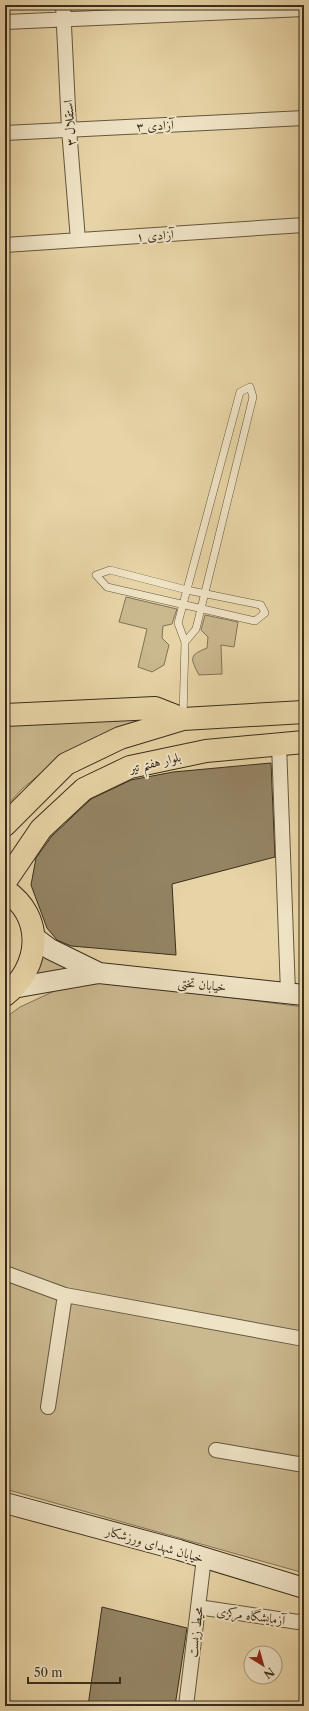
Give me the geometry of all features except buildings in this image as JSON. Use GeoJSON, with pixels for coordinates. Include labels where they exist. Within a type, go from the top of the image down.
{"type":"FeatureCollection","features":[{"type":"Feature","properties":{"kind":"main road"},"geometry":{"type":"LineString","coordinates":[[5,716],[155,708],[183,719]]}},
{"type":"Feature","properties":{"kind":"main road"},"geometry":{"type":"LineString","coordinates":[[5,825],[66,764],[120,738],[183,719],[304,712]]}},
{"type":"Feature","properties":{"kind":"main road","name":"بلوار هفتم تیر"},"geometry":{"type":"LineString","coordinates":[[5,882],[41,829],[84,789],[130,767],[206,751],[304,742]]}},
{"type":"Feature","properties":{"kind":"main road"},"geometry":{"type":"LineString","coordinates":[[5,890],[20,903],[27,913],[34,937],[32,956],[25,974],[9,992]]}},
{"type":"Feature","properties":{"kind":"street","name":"استقلال ۳"},"geometry":{"type":"LineString","coordinates":[[62,5],[64,19],[69,130],[78,240]]}},
{"type":"Feature","properties":{"kind":"street"},"geometry":{"type":"LineString","coordinates":[[5,22],[304,8]]}},
{"type":"Feature","properties":{"kind":"street","name":"آزادی ۳"},"geometry":{"type":"LineString","coordinates":[[5,133],[304,118]]}},
{"type":"Feature","properties":{"kind":"street","name":"آزادی ۱"},"geometry":{"type":"LineString","coordinates":[[5,245],[304,225]]}},
{"type":"Feature","properties":{"kind":"street"},"geometry":{"type":"LineString","coordinates":[[279,744],[296,994]]}},
{"type":"Feature","properties":{"kind":"street"},"geometry":{"type":"LineString","coordinates":[[34,937],[50,949],[100,973]]}},
{"type":"Feature","properties":{"kind":"street"},"geometry":{"type":"LineString","coordinates":[[9,992],[100,973]]}},
{"type":"Feature","properties":{"kind":"street","name":"خیابان تختی"},"geometry":{"type":"LineString","coordinates":[[100,973],[296,994]]}},
{"type":"Feature","properties":{"kind":"street"},"geometry":{"type":"LineString","coordinates":[[5,1273],[65,1295],[304,1339]]}},
{"type":"Feature","properties":{"kind":"street"},"geometry":{"type":"LineString","coordinates":[[48,1407],[65,1295]]}},
{"type":"Feature","properties":{"kind":"street"},"geometry":{"type":"LineString","coordinates":[[216,1450],[304,1465]]}},
{"type":"Feature","properties":{"kind":"street","name":"خیابان شهدای ورزشکار"},"geometry":{"type":"LineString","coordinates":[[5,1503],[204,1558],[304,1588]]}},
{"type":"Feature","properties":{"kind":"street","name":"محیط زیست"},"geometry":{"type":"LineString","coordinates":[[186,1706],[204,1558]]}},
{"type":"Feature","properties":{"kind":"street","name":"آزمایشگاه مرکزی"},"geometry":{"type":"LineString","coordinates":[[198,1607],[298,1622],[304,1620]]}},
{"type":"Feature","properties":{"kind":"lane"},"geometry":{"type":"LineString","coordinates":[[183,719],[184,642],[178,622],[240,392],[250,387],[253,397],[196,629],[184,642]]}},
{"type":"Feature","properties":{"kind":"lane"},"geometry":{"type":"LineString","coordinates":[[110,570],[205,594],[261,605],[265,614],[255,621],[183,605],[107,587],[96,575],[110,570]]}},
{"type":"Feature","properties":{"kind":"shaded area"},"geometry":{"type":"Polygon","coordinates":[[[126,597],[177,609],[172,624],[163,626],[162,638],[169,645],[164,665],[152,672],[138,667],[147,629],[119,622],[126,597]]]}},
{"type":"Feature","properties":{"kind":"shaded area"},"geometry":{"type":"Polygon","coordinates":[[[205,615],[238,622],[234,647],[221,645],[222,674],[199,675],[194,665],[194,655],[207,648],[208,637],[201,630],[205,615]]]}},
{"type":"Feature","properties":{"kind":"shaded area"},"geometry":{"type":"Polygon","coordinates":[[[151,717],[56,761],[23,788],[5,807],[5,726],[151,717]]]}},
{"type":"Feature","properties":{"kind":"shaded area"},"geometry":{"type":"Polygon","coordinates":[[[36,941],[93,973],[28,974],[36,941]]]}},
{"type":"Feature","properties":{"kind":"shaded area"},"geometry":{"type":"Polygon","coordinates":[[[99,981],[304,1007],[304,1573],[5,1489],[5,1018],[20,1007],[61,988],[99,981]]]}}]}
